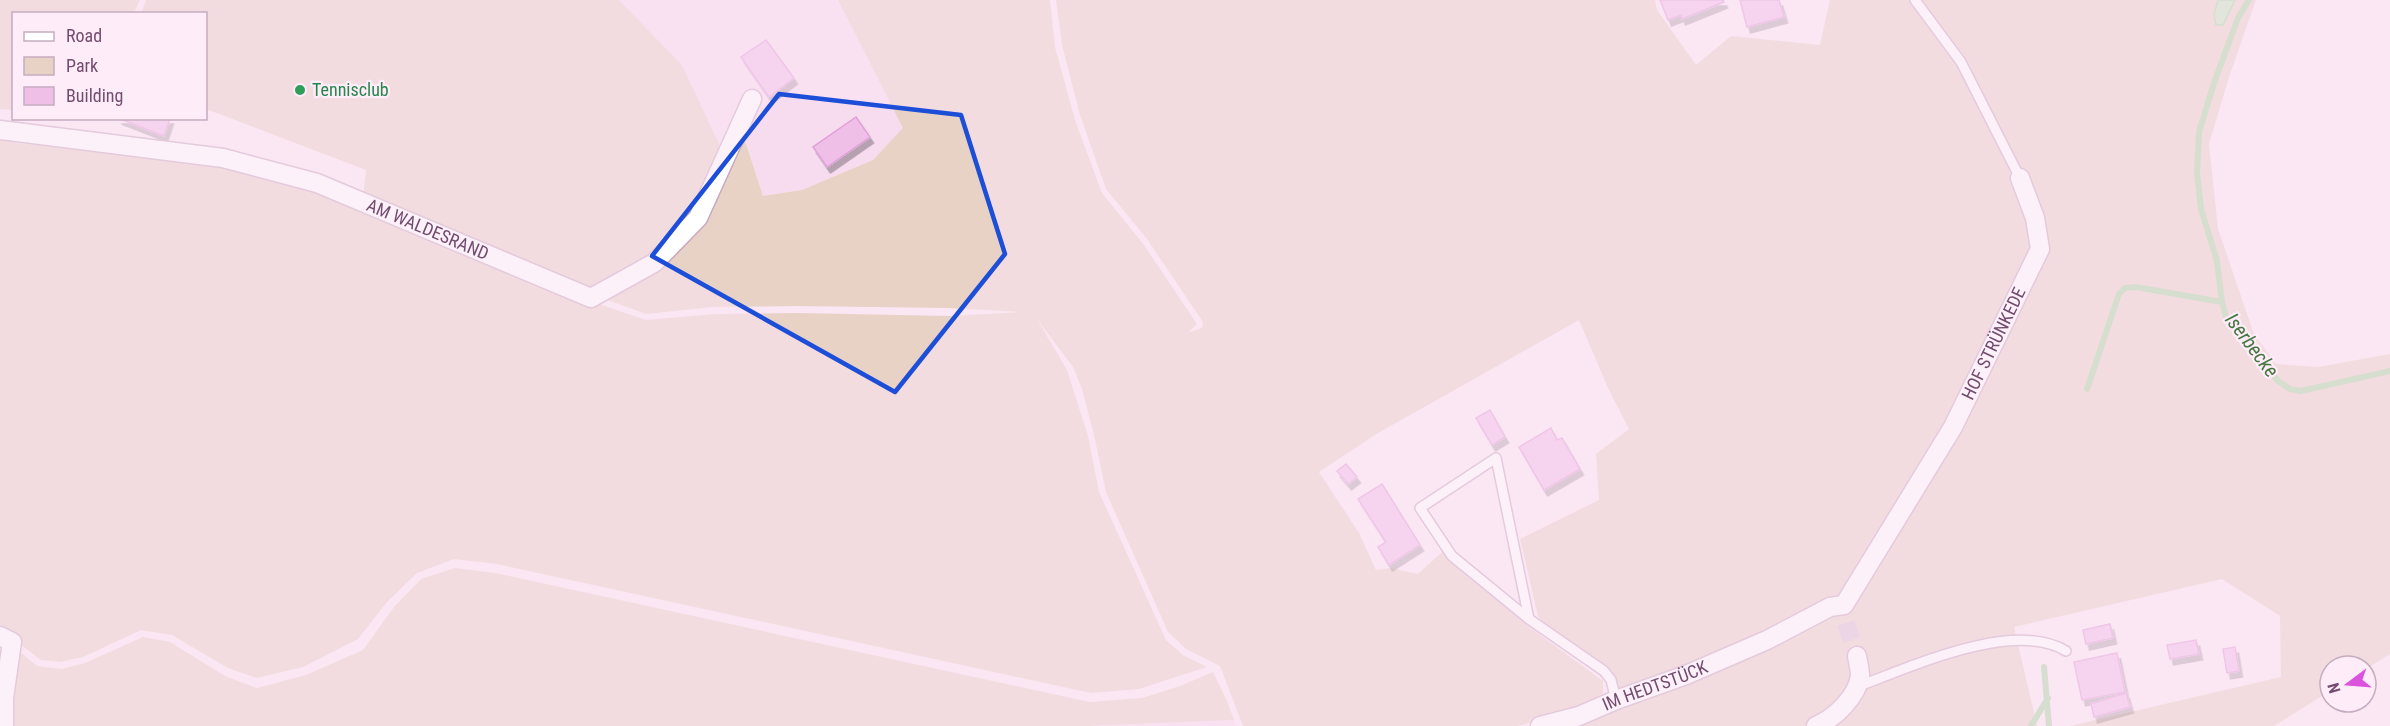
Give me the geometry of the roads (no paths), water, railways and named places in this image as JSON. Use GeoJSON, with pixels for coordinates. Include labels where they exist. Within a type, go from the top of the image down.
{"type":"FeatureCollection","features":[{"type":"Feature","properties":{"kind":"street","name":"AM WALDESRAND"},"geometry":{"type":"LineString","coordinates":[[0,130],[223,158],[317,183],[591,298],[654,263],[698,218],[752,99]]}},
{"type":"Feature","properties":{"kind":"street","name":"HOF STRÜNKEDE"},"geometry":{"type":"LineString","coordinates":[[1844,605],[1953,427],[2040,249],[2035,218],[2020,178]]}},
{"type":"Feature","properties":{"kind":"street"},"geometry":{"type":"LineString","coordinates":[[1844,605],[1846,623]]}},
{"type":"Feature","properties":{"kind":"street","name":"IM HEDTSTÜCK"},"geometry":{"type":"LineString","coordinates":[[1540,726],[1579,716],[1686,675],[1767,640],[1830,607],[1844,605]]}},
{"type":"Feature","properties":{"kind":"street"},"geometry":{"type":"LineString","coordinates":[[0,636],[12,642],[4,698],[4,726]]}},
{"type":"Feature","properties":{"kind":"street"},"geometry":{"type":"LineString","coordinates":[[1816,726],[1841,709],[1857,687],[1860,674],[1857,656]]}},
{"type":"Feature","properties":{"kind":"lane","name":"HOF STRÜNKEDE"},"geometry":{"type":"LineString","coordinates":[[1916,0],[1961,62],[2020,178]]}},
{"type":"Feature","properties":{"kind":"lane"},"geometry":{"type":"LineString","coordinates":[[1529,619],[1496,458],[1420,508],[1452,556],[1529,619],[1604,671],[1611,680],[1616,700]]}},
{"type":"Feature","properties":{"kind":"lane"},"geometry":{"type":"LineString","coordinates":[[1857,687],[1954,651],[1983,645],[2018,640],[2053,643],[2066,651]]}},
{"type":"Feature","properties":{"kind":"waterway"},"geometry":{"type":"LineString","coordinates":[[2087,389],[2119,294],[2125,288],[2136,287],[2222,302],[2217,261],[2201,209],[2197,173],[2199,132],[2238,18],[2249,0]]}},
{"type":"Feature","properties":{"kind":"waterway","name":"Iserbecke"},"geometry":{"type":"LineString","coordinates":[[2222,302],[2226,317],[2278,381],[2290,389],[2301,391],[2390,371]]}},
{"type":"Feature","properties":{"kind":"waterway"},"geometry":{"type":"LineString","coordinates":[[2044,667],[2049,726]]}},
{"type":"Feature","properties":{"kind":"waterway"},"geometry":{"type":"LineString","coordinates":[[2031,726],[2048,698]]}},
{"type":"Feature","properties":{"kind":"tunnel"},"geometry":{"type":"LineString","coordinates":[[1846,623],[1857,656]]}},
{"type":"Feature","properties":{"kind":"place","name":"Tennisclub"},"geometry":{"type":"Point","coordinates":[300,90]}}]}
